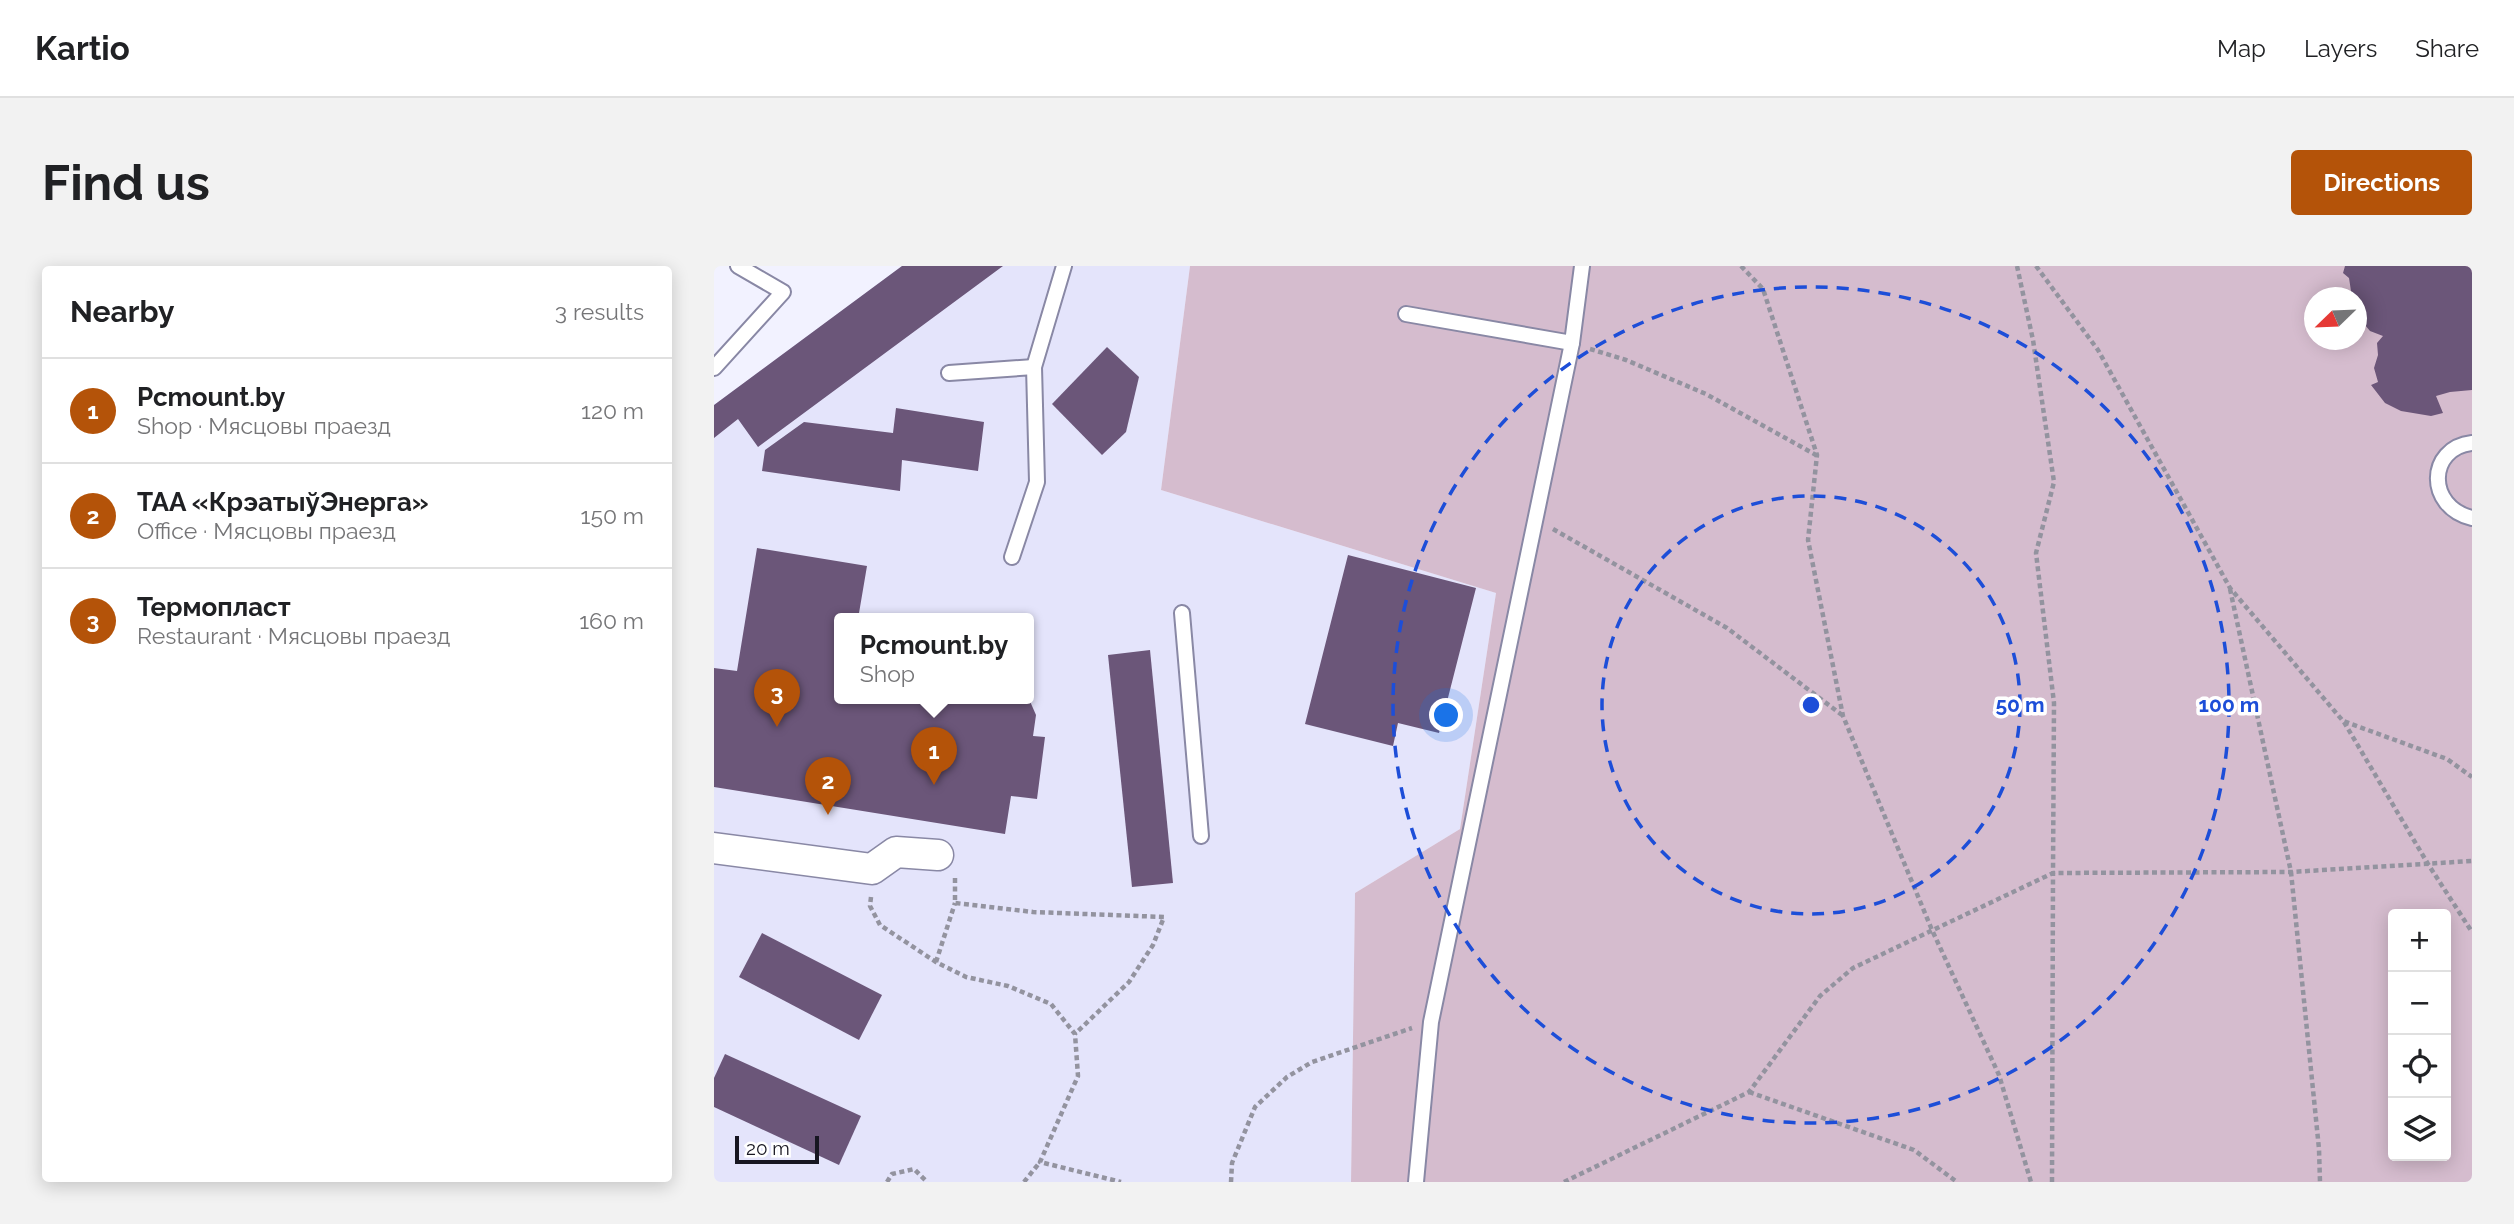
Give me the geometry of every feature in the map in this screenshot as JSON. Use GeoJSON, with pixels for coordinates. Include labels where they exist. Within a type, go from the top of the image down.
{"type":"FeatureCollection","features":[{"type":"Feature","properties":{"kind":"street"},"geometry":{"type":"LineString","coordinates":[[714,848],[872,869],[897,852],[938,855]]}},
{"type":"Feature","properties":{"kind":"lane"},"geometry":{"type":"LineString","coordinates":[[714,368],[783,292],[738,266]]}},
{"type":"Feature","properties":{"kind":"lane"},"geometry":{"type":"LineString","coordinates":[[1012,557],[1037,482],[1034,367],[1064,266]]}},
{"type":"Feature","properties":{"kind":"lane"},"geometry":{"type":"LineString","coordinates":[[1416,1182],[1431,1022],[1573,343],[1582,266]]}},
{"type":"Feature","properties":{"kind":"lane"},"geometry":{"type":"LineString","coordinates":[[1406,314],[1573,343]]}},
{"type":"Feature","properties":{"kind":"lane"},"geometry":{"type":"LineString","coordinates":[[949,373],[1034,367]]}},
{"type":"Feature","properties":{"kind":"lane"},"geometry":{"type":"LineString","coordinates":[[2472,443],[2456,448],[2447,455],[2441,465],[2438,488],[2450,509],[2472,518]]}},
{"type":"Feature","properties":{"kind":"lane"},"geometry":{"type":"LineString","coordinates":[[1182,613],[1201,836]]}},
{"type":"Feature","properties":{"kind":"path"},"geometry":{"type":"LineString","coordinates":[[1741,266],[1763,289],[1817,455],[1808,540],[1843,716],[1932,930],[1999,1075],[2031,1182]]}},
{"type":"Feature","properties":{"kind":"path"},"geometry":{"type":"LineString","coordinates":[[2017,266],[2034,340],[2054,482],[2036,553],[2054,703],[2052,1182]]}},
{"type":"Feature","properties":{"kind":"path"},"geometry":{"type":"LineString","coordinates":[[2036,266],[2098,350],[2230,588],[2343,721],[2472,932]]}},
{"type":"Feature","properties":{"kind":"path"},"geometry":{"type":"LineString","coordinates":[[1573,343],[1626,360],[1706,394],[1817,455]]}},
{"type":"Feature","properties":{"kind":"path"},"geometry":{"type":"LineString","coordinates":[[1536,520],[1727,628],[1843,716]]}},
{"type":"Feature","properties":{"kind":"path"},"geometry":{"type":"LineString","coordinates":[[2230,588],[2291,872],[2319,1149],[2319,1182]]}},
{"type":"Feature","properties":{"kind":"path"},"geometry":{"type":"LineString","coordinates":[[2343,721],[2447,759],[2472,777]]}},
{"type":"Feature","properties":{"kind":"path"},"geometry":{"type":"LineString","coordinates":[[936,962],[955,903],[955,859],[938,855]]}},
{"type":"Feature","properties":{"kind":"path"},"geometry":{"type":"LineString","coordinates":[[1564,1182],[1749,1092],[1820,996],[1853,968],[2053,873],[2291,872],[2472,861]]}},
{"type":"Feature","properties":{"kind":"path"},"geometry":{"type":"LineString","coordinates":[[872,869],[870,906],[880,925],[936,962],[966,977],[1008,986],[1051,1004],[1075,1034],[1078,1076],[1041,1162],[1024,1182]]}},
{"type":"Feature","properties":{"kind":"path"},"geometry":{"type":"LineString","coordinates":[[955,903],[1033,912],[1164,917],[1153,945],[1129,982],[1075,1034]]}},
{"type":"Feature","properties":{"kind":"path"},"geometry":{"type":"LineString","coordinates":[[1231,1182],[1232,1163],[1255,1107],[1287,1077],[1312,1062],[1431,1022]]}},
{"type":"Feature","properties":{"kind":"path"},"geometry":{"type":"LineString","coordinates":[[1749,1092],[1914,1150],[1957,1182]]}},
{"type":"Feature","properties":{"kind":"path"},"geometry":{"type":"LineString","coordinates":[[1041,1162],[1121,1182]]}},
{"type":"Feature","properties":{"kind":"path"},"geometry":{"type":"LineString","coordinates":[[887,1182],[891,1174],[914,1169],[927,1182]]}},
{"type":"Feature","properties":{"kind":"shaded area"},"geometry":{"type":"Polygon","coordinates":[[[902,266],[1190,266],[1161,490],[1496,593],[1460,829],[1355,893],[1351,1182],[714,1182],[714,405],[902,266]]]}},
{"type":"Feature","properties":{"kind":"shaded area"},"geometry":{"type":"Polygon","coordinates":[[[1190,266],[2472,266],[2472,1182],[1351,1182],[1355,893],[1460,829],[1496,593],[1161,490],[1190,266]]]}},
{"type":"Feature","properties":{"kind":"building"},"geometry":{"type":"Polygon","coordinates":[[[902,266],[1003,266],[758,447],[738,419],[714,438],[714,405],[902,266]]]}},
{"type":"Feature","properties":{"kind":"building"},"geometry":{"type":"Polygon","coordinates":[[[2345,266],[2472,266],[2472,390],[2436,396],[2443,413],[2431,416],[2401,411],[2385,403],[2371,385],[2378,382],[2374,368],[2378,355],[2377,343],[2383,336],[2367,327],[2367,287],[2350,287],[2349,278],[2343,273],[2345,266]]]}},
{"type":"Feature","properties":{"kind":"building"},"geometry":{"type":"Polygon","coordinates":[[[1107,347],[1139,377],[1126,432],[1102,455],[1052,404],[1107,347]]]}},
{"type":"Feature","properties":{"kind":"building"},"geometry":{"type":"Polygon","coordinates":[[[896,408],[984,422],[978,471],[902,460],[900,491],[762,471],[765,450],[804,422],[893,433],[896,408]]]}},
{"type":"Feature","properties":{"kind":"building"},"geometry":{"type":"Polygon","coordinates":[[[757,548],[867,566],[859,613],[834,613],[834,704],[1031,704],[1036,715],[1033,736],[1045,737],[1037,799],[1011,796],[1005,834],[714,787],[714,668],[737,671],[757,548]]]}},
{"type":"Feature","properties":{"kind":"building"},"geometry":{"type":"Polygon","coordinates":[[[1348,555],[1476,588],[1439,733],[1398,723],[1393,746],[1305,724],[1348,555]]]}},
{"type":"Feature","properties":{"kind":"building"},"geometry":{"type":"Polygon","coordinates":[[[1150,650],[1173,883],[1132,887],[1108,655],[1150,650]]]}},
{"type":"Feature","properties":{"kind":"building"},"geometry":{"type":"Polygon","coordinates":[[[762,933],[882,995],[859,1040],[739,977],[762,933]]]}},
{"type":"Feature","properties":{"kind":"building"},"geometry":{"type":"Polygon","coordinates":[[[725,1054],[861,1116],[839,1165],[714,1107],[714,1078],[725,1054]]]}},
{"type":"Feature","properties":{"kind":"place","name":"Термопласт"},"geometry":{"type":"Point","coordinates":[777,727]}},
{"type":"Feature","properties":{"kind":"place","name":"Pcmount.by"},"geometry":{"type":"Point","coordinates":[934,785]}},
{"type":"Feature","properties":{"kind":"place","name":"ТАА «КрэатыўЭнерга»"},"geometry":{"type":"Point","coordinates":[828,815]}}]}
